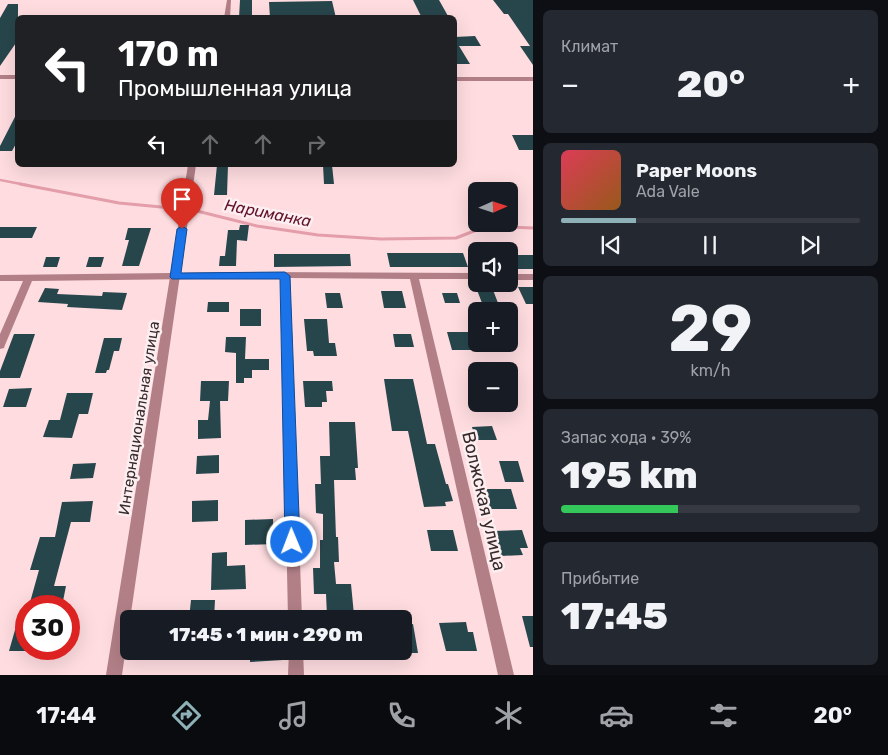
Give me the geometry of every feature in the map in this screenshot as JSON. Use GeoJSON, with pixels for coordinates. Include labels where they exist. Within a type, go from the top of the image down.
{"type":"FeatureCollection","features":[{"type":"Feature","properties":{"kind":"street"},"geometry":{"type":"LineString","coordinates":[[227,15],[228,0]]}},
{"type":"Feature","properties":{"kind":"street"},"geometry":{"type":"LineString","coordinates":[[0,77],[15,77]]}},
{"type":"Feature","properties":{"kind":"street"},"geometry":{"type":"LineString","coordinates":[[457,79],[533,79]]}},
{"type":"Feature","properties":{"kind":"street","name":"Интернациональная улица"},"geometry":{"type":"LineString","coordinates":[[114,675],[192,167]]}},
{"type":"Feature","properties":{"kind":"street"},"geometry":{"type":"LineString","coordinates":[[285,276],[295,610]]}},
{"type":"Feature","properties":{"kind":"street","name":"Волжская улица"},"geometry":{"type":"LineString","coordinates":[[414,276],[506,675]]}},
{"type":"Feature","properties":{"kind":"street"},"geometry":{"type":"LineString","coordinates":[[0,278],[468,276]]}},
{"type":"Feature","properties":{"kind":"street"},"geometry":{"type":"LineString","coordinates":[[518,277],[533,277]]}},
{"type":"Feature","properties":{"kind":"street"},"geometry":{"type":"LineString","coordinates":[[0,345],[29,278]]}},
{"type":"Feature","properties":{"kind":"street"},"geometry":{"type":"LineString","coordinates":[[296,660],[296,675]]}},
{"type":"Feature","properties":{"kind":"building"},"geometry":{"type":"Polygon","coordinates":[[[240,0],[252,0],[252,15],[239,15],[240,0]]]}},
{"type":"Feature","properties":{"kind":"building"},"geometry":{"type":"Polygon","coordinates":[[[413,0],[439,0],[447,15],[420,15],[413,0]]]}},
{"type":"Feature","properties":{"kind":"building"},"geometry":{"type":"Polygon","coordinates":[[[493,0],[533,0],[533,65],[520,46],[530,46],[508,14],[504,14],[493,0]]]}},
{"type":"Feature","properties":{"kind":"building"},"geometry":{"type":"Polygon","coordinates":[[[332,1],[335,15],[270,15],[269,2],[332,1]]]}},
{"type":"Feature","properties":{"kind":"building"},"geometry":{"type":"Polygon","coordinates":[[[8,4],[18,4],[18,15],[15,15],[15,44],[0,66],[0,18],[8,4]]]}},
{"type":"Feature","properties":{"kind":"building"},"geometry":{"type":"Polygon","coordinates":[[[475,36],[481,46],[459,46],[470,64],[457,64],[457,37],[475,36]]]}},
{"type":"Feature","properties":{"kind":"building"},"geometry":{"type":"Polygon","coordinates":[[[15,117],[15,146],[12,151],[0,151],[0,146],[15,117]]]}},
{"type":"Feature","properties":{"kind":"building"},"geometry":{"type":"Polygon","coordinates":[[[512,135],[533,135],[533,150],[519,150],[512,135]]]}},
{"type":"Feature","properties":{"kind":"building"},"geometry":{"type":"Polygon","coordinates":[[[217,167],[228,167],[227,195],[214,195],[217,167]]]}},
{"type":"Feature","properties":{"kind":"building"},"geometry":{"type":"Polygon","coordinates":[[[323,167],[332,167],[334,184],[324,184],[323,167]]]}},
{"type":"Feature","properties":{"kind":"building"},"geometry":{"type":"Polygon","coordinates":[[[240,225],[249,225],[247,241],[237,240],[236,266],[219,266],[220,256],[225,256],[228,230],[239,230],[240,225]]]}},
{"type":"Feature","properties":{"kind":"building"},"geometry":{"type":"Polygon","coordinates":[[[0,227],[37,227],[32,238],[0,238],[0,227]]]}},
{"type":"Feature","properties":{"kind":"building"},"geometry":{"type":"Polygon","coordinates":[[[128,228],[151,228],[139,266],[122,266],[129,240],[125,240],[128,228]]]}},
{"type":"Feature","properties":{"kind":"building"},"geometry":{"type":"Polygon","coordinates":[[[387,253],[463,253],[468,267],[390,267],[387,253]]]}},
{"type":"Feature","properties":{"kind":"building"},"geometry":{"type":"Polygon","coordinates":[[[274,254],[350,254],[351,266],[274,267],[274,254]]]}},
{"type":"Feature","properties":{"kind":"building"},"geometry":{"type":"Polygon","coordinates":[[[518,255],[533,255],[533,269],[518,269],[518,255]]]}},
{"type":"Feature","properties":{"kind":"building"},"geometry":{"type":"Polygon","coordinates":[[[46,257],[60,257],[57,267],[43,267],[46,257]]]}},
{"type":"Feature","properties":{"kind":"building"},"geometry":{"type":"Polygon","coordinates":[[[89,257],[104,257],[101,267],[86,267],[89,257]]]}},
{"type":"Feature","properties":{"kind":"building"},"geometry":{"type":"Polygon","coordinates":[[[518,287],[533,287],[533,304],[526,304],[518,287]]]}},
{"type":"Feature","properties":{"kind":"building"},"geometry":{"type":"Polygon","coordinates":[[[45,288],[59,289],[57,294],[102,296],[103,292],[127,293],[122,310],[67,307],[68,304],[38,302],[45,288]]]}},
{"type":"Feature","properties":{"kind":"building"},"geometry":{"type":"Polygon","coordinates":[[[381,291],[402,291],[406,308],[384,308],[381,291]]]}},
{"type":"Feature","properties":{"kind":"building"},"geometry":{"type":"Polygon","coordinates":[[[478,292],[494,292],[498,302],[482,302],[478,292]]]}},
{"type":"Feature","properties":{"kind":"building"},"geometry":{"type":"Polygon","coordinates":[[[325,293],[340,293],[343,308],[327,308],[325,293]]]}},
{"type":"Feature","properties":{"kind":"building"},"geometry":{"type":"Polygon","coordinates":[[[442,293],[457,293],[460,303],[445,303],[442,293]]]}},
{"type":"Feature","properties":{"kind":"building"},"geometry":{"type":"Polygon","coordinates":[[[208,302],[229,302],[229,312],[207,312],[208,302]]]}},
{"type":"Feature","properties":{"kind":"building"},"geometry":{"type":"Polygon","coordinates":[[[240,309],[261,309],[261,326],[240,326],[240,309]]]}},
{"type":"Feature","properties":{"kind":"building"},"geometry":{"type":"Polygon","coordinates":[[[304,319],[327,319],[329,343],[335,343],[337,356],[314,356],[313,351],[307,351],[304,319]]]}},
{"type":"Feature","properties":{"kind":"building"},"geometry":{"type":"Polygon","coordinates":[[[447,332],[468,332],[468,350],[452,350],[447,332]]]}},
{"type":"Feature","properties":{"kind":"building"},"geometry":{"type":"Polygon","coordinates":[[[14,334],[35,334],[20,378],[0,378],[0,371],[14,334]]]}},
{"type":"Feature","properties":{"kind":"building"},"geometry":{"type":"Polygon","coordinates":[[[393,334],[411,334],[414,347],[395,347],[393,334]]]}},
{"type":"Feature","properties":{"kind":"building"},"geometry":{"type":"Polygon","coordinates":[[[226,337],[246,337],[245,359],[269,359],[269,370],[252,370],[252,378],[244,378],[244,383],[236,383],[236,353],[225,352],[226,337]]]}},
{"type":"Feature","properties":{"kind":"building"},"geometry":{"type":"Polygon","coordinates":[[[104,338],[122,338],[119,351],[114,351],[109,370],[106,373],[95,373],[104,338]]]}},
{"type":"Feature","properties":{"kind":"building"},"geometry":{"type":"Polygon","coordinates":[[[384,379],[413,379],[427,444],[435,444],[446,484],[448,484],[453,501],[445,502],[446,506],[424,507],[408,431],[392,431],[384,379]]]}},
{"type":"Feature","properties":{"kind":"building"},"geometry":{"type":"Polygon","coordinates":[[[201,381],[229,381],[228,401],[220,401],[221,438],[198,439],[198,420],[208,420],[210,401],[200,401],[201,381]]]}},
{"type":"Feature","properties":{"kind":"building"},"geometry":{"type":"Polygon","coordinates":[[[303,381],[332,381],[333,391],[326,391],[327,402],[322,402],[322,407],[305,407],[303,381]]]}},
{"type":"Feature","properties":{"kind":"building"},"geometry":{"type":"Polygon","coordinates":[[[32,388],[26,407],[3,407],[9,389],[32,388]]]}},
{"type":"Feature","properties":{"kind":"building"},"geometry":{"type":"Polygon","coordinates":[[[67,393],[93,393],[88,414],[79,414],[72,438],[43,437],[49,420],[60,420],[67,393]]]}},
{"type":"Feature","properties":{"kind":"building"},"geometry":{"type":"Polygon","coordinates":[[[329,422],[355,422],[358,468],[355,468],[356,480],[334,480],[339,562],[334,562],[336,584],[351,584],[354,610],[327,610],[326,594],[314,594],[313,568],[320,568],[320,540],[323,540],[323,514],[316,513],[315,484],[321,484],[320,456],[330,456],[329,422]]]}},
{"type":"Feature","properties":{"kind":"building"},"geometry":{"type":"Polygon","coordinates":[[[492,426],[497,440],[476,440],[472,427],[492,426]]]}},
{"type":"Feature","properties":{"kind":"building"},"geometry":{"type":"Polygon","coordinates":[[[219,455],[219,473],[196,474],[197,456],[219,455]]]}},
{"type":"Feature","properties":{"kind":"building"},"geometry":{"type":"Polygon","coordinates":[[[499,461],[518,461],[524,482],[505,482],[499,461]]]}},
{"type":"Feature","properties":{"kind":"building"},"geometry":{"type":"Polygon","coordinates":[[[96,463],[93,478],[70,479],[73,464],[96,463]]]}},
{"type":"Feature","properties":{"kind":"building"},"geometry":{"type":"Polygon","coordinates":[[[482,489],[511,489],[517,509],[487,509],[482,489]]]}},
{"type":"Feature","properties":{"kind":"building"},"geometry":{"type":"Polygon","coordinates":[[[218,500],[218,521],[192,522],[192,501],[218,500]]]}},
{"type":"Feature","properties":{"kind":"building"},"geometry":{"type":"Polygon","coordinates":[[[93,501],[90,522],[71,522],[54,586],[66,586],[64,595],[32,595],[39,570],[30,570],[40,537],[55,537],[62,502],[93,501]]]}},
{"type":"Feature","properties":{"kind":"building"},"geometry":{"type":"Polygon","coordinates":[[[273,519],[274,544],[245,545],[245,520],[273,519]]]}},
{"type":"Feature","properties":{"kind":"building"},"geometry":{"type":"Polygon","coordinates":[[[427,530],[453,530],[458,551],[431,551],[427,530]]]}},
{"type":"Feature","properties":{"kind":"building"},"geometry":{"type":"Polygon","coordinates":[[[522,530],[528,548],[520,548],[523,555],[501,556],[494,531],[522,530]]]}},
{"type":"Feature","properties":{"kind":"building"},"geometry":{"type":"Polygon","coordinates":[[[227,552],[227,566],[245,565],[246,589],[211,590],[212,553],[227,552]]]}},
{"type":"Feature","properties":{"kind":"building"},"geometry":{"type":"Polygon","coordinates":[[[191,600],[215,600],[214,610],[190,610],[191,600]]]}},
{"type":"Feature","properties":{"kind":"building"},"geometry":{"type":"Polygon","coordinates":[[[522,616],[533,616],[533,647],[530,647],[522,616]]]}},
{"type":"Feature","properties":{"kind":"building"},"geometry":{"type":"Polygon","coordinates":[[[466,622],[468,632],[473,632],[477,651],[446,651],[439,623],[466,622]]]}},
{"type":"Feature","properties":{"kind":"building"},"geometry":{"type":"Polygon","coordinates":[[[413,624],[418,653],[412,653],[413,624]]]}},
{"type":"Feature","properties":{"kind":"building"},"geometry":{"type":"Polygon","coordinates":[[[15,630],[15,651],[9,651],[15,630]]]}},
{"type":"Feature","properties":{"kind":"building"},"geometry":{"type":"Polygon","coordinates":[[[250,660],[283,660],[250,662],[250,660]]]}},
{"type":"Feature","properties":{"kind":"waterway","name":"Нариманка"},"geometry":{"type":"LineString","coordinates":[[0,180],[26,185]]}},
{"type":"Feature","properties":{"kind":"waterway","name":"Нариманка"},"geometry":{"type":"LineString","coordinates":[[20,184],[119,203],[193,210],[257,226],[318,235],[381,239],[456,238],[487,226],[533,228]]}},
{"type":"Feature","properties":{"kind":"route"},"geometry":{"type":"LineString","coordinates":[[182,229],[176,277],[285,276],[292,542]]}}]}
